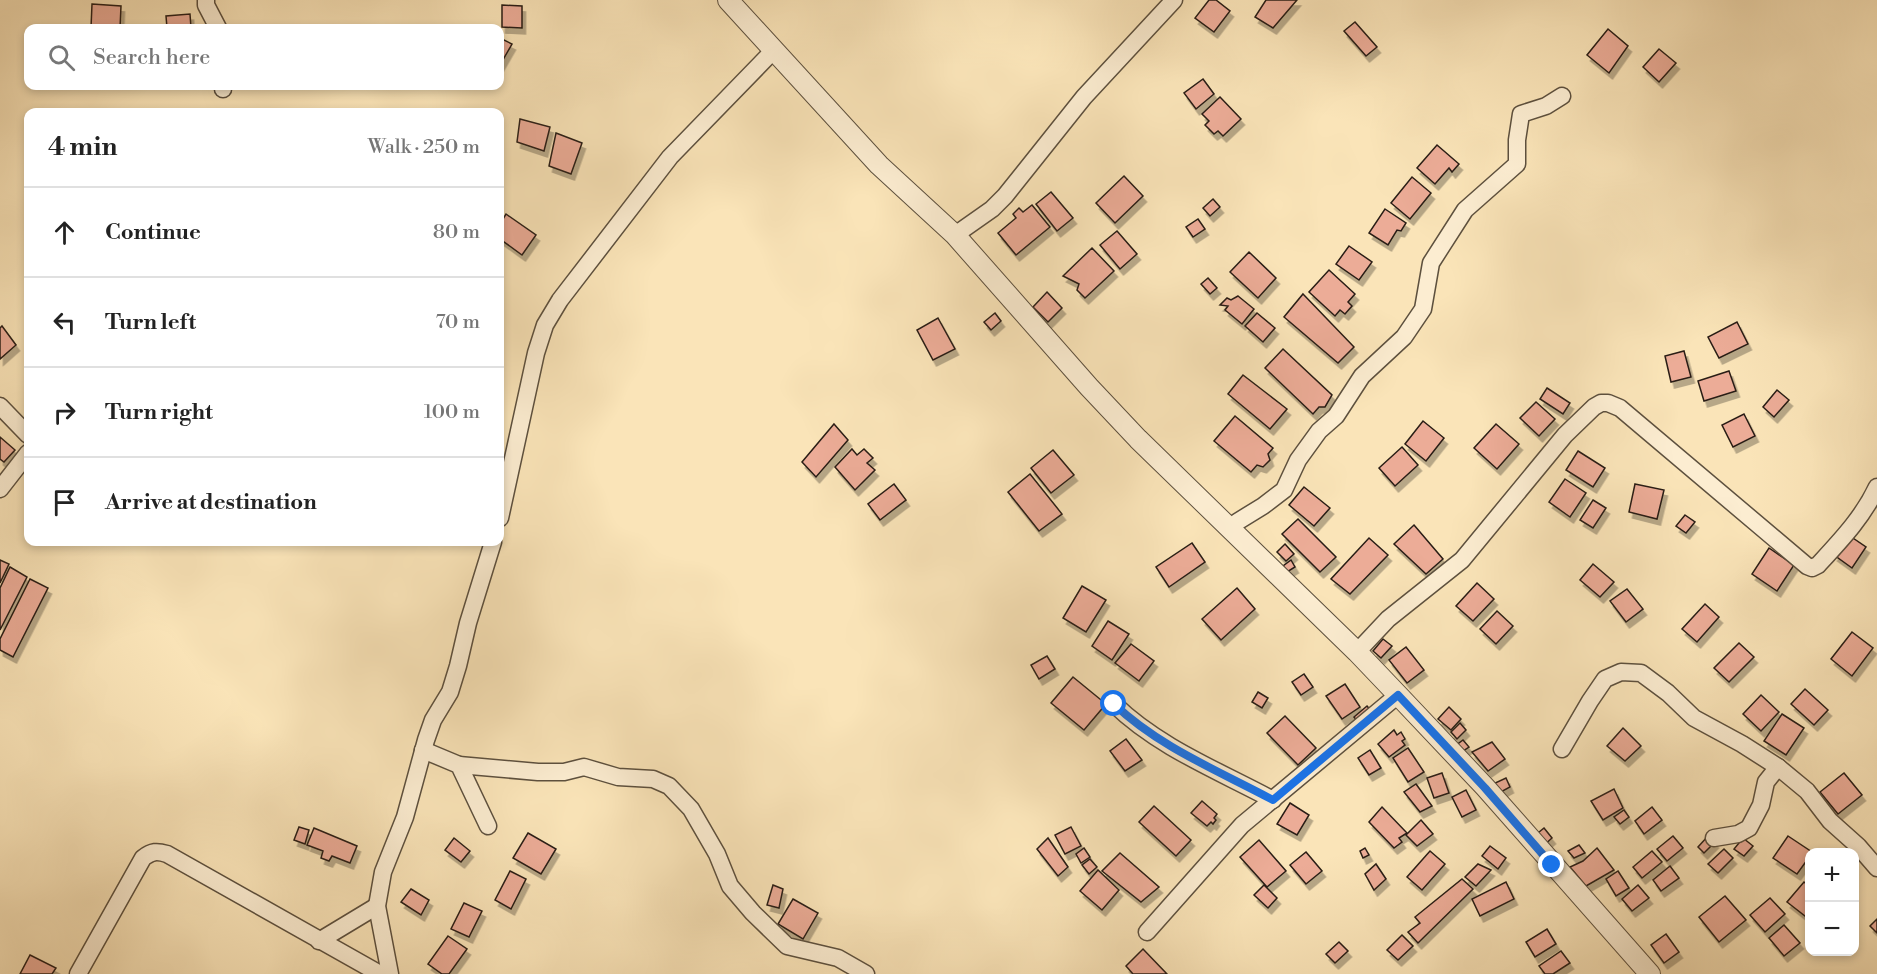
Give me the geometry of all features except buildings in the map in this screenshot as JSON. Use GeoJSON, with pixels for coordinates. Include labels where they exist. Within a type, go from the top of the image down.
{"type":"FeatureCollection","features":[{"type":"Feature","properties":{"kind":"street"},"geometry":{"type":"LineString","coordinates":[[206,0],[206,5],[216,24]]}},
{"type":"Feature","properties":{"kind":"street"},"geometry":{"type":"LineString","coordinates":[[728,0],[879,165],[955,235],[1097,396],[1398,695],[1485,788],[1650,974]]}},
{"type":"Feature","properties":{"kind":"street"},"geometry":{"type":"LineString","coordinates":[[955,235],[992,209],[1005,196],[1084,97],[1174,0]]}},
{"type":"Feature","properties":{"kind":"street"},"geometry":{"type":"LineString","coordinates":[[504,500],[536,353],[545,325],[560,300],[670,157],[774,50]]}},
{"type":"Feature","properties":{"kind":"street"},"geometry":{"type":"LineString","coordinates":[[1232,532],[1237,522],[1284,490],[1298,460],[1318,431],[1336,416],[1362,376],[1404,337],[1424,309],[1431,263],[1465,210],[1518,164],[1517,140],[1521,114],[1546,106],[1563,96]]}},
{"type":"Feature","properties":{"kind":"street"},"geometry":{"type":"LineString","coordinates":[[1357,652],[1388,619],[1462,560],[1565,435],[1600,403],[1608,403],[1620,408],[1812,568],[1818,565],[1851,529],[1877,487]]}},
{"type":"Feature","properties":{"kind":"street"},"geometry":{"type":"LineString","coordinates":[[0,406],[24,431]]}},
{"type":"Feature","properties":{"kind":"street"},"geometry":{"type":"LineString","coordinates":[[0,489],[24,458]]}},
{"type":"Feature","properties":{"kind":"street"},"geometry":{"type":"LineString","coordinates":[[390,974],[377,906],[383,872],[405,817],[433,720],[450,692],[492,546]]}},
{"type":"Feature","properties":{"kind":"street"},"geometry":{"type":"LineString","coordinates":[[1562,749],[1605,679],[1621,672],[1641,672],[1668,693],[1694,718],[1778,767],[1808,791],[1830,821],[1858,846],[1877,868]]}},
{"type":"Feature","properties":{"kind":"street"},"geometry":{"type":"LineString","coordinates":[[1147,932],[1238,829],[1398,695]]}},
{"type":"Feature","properties":{"kind":"street"},"geometry":{"type":"LineString","coordinates":[[1114,704],[1125,715],[1185,755],[1273,800]]}},
{"type":"Feature","properties":{"kind":"street"},"geometry":{"type":"LineString","coordinates":[[423,750],[459,765],[538,772],[564,772],[584,767],[618,777],[653,779],[669,786],[691,809],[717,854],[730,886],[753,913],[787,946],[838,958],[866,974]]}},
{"type":"Feature","properties":{"kind":"street"},"geometry":{"type":"LineString","coordinates":[[459,765],[488,826]]}},
{"type":"Feature","properties":{"kind":"street"},"geometry":{"type":"LineString","coordinates":[[1714,838],[1738,834],[1749,828],[1761,805],[1766,782],[1778,767]]}},
{"type":"Feature","properties":{"kind":"street"},"geometry":{"type":"LineString","coordinates":[[78,974],[143,858],[150,852],[158,851],[380,974]]}},
{"type":"Feature","properties":{"kind":"street"},"geometry":{"type":"LineString","coordinates":[[319,941],[377,906]]}},
{"type":"Feature","properties":{"kind":"route"},"geometry":{"type":"LineString","coordinates":[[1114,704],[1125,715],[1185,755],[1273,800],[1398,695],[1485,788],[1552,865]]}}]}
